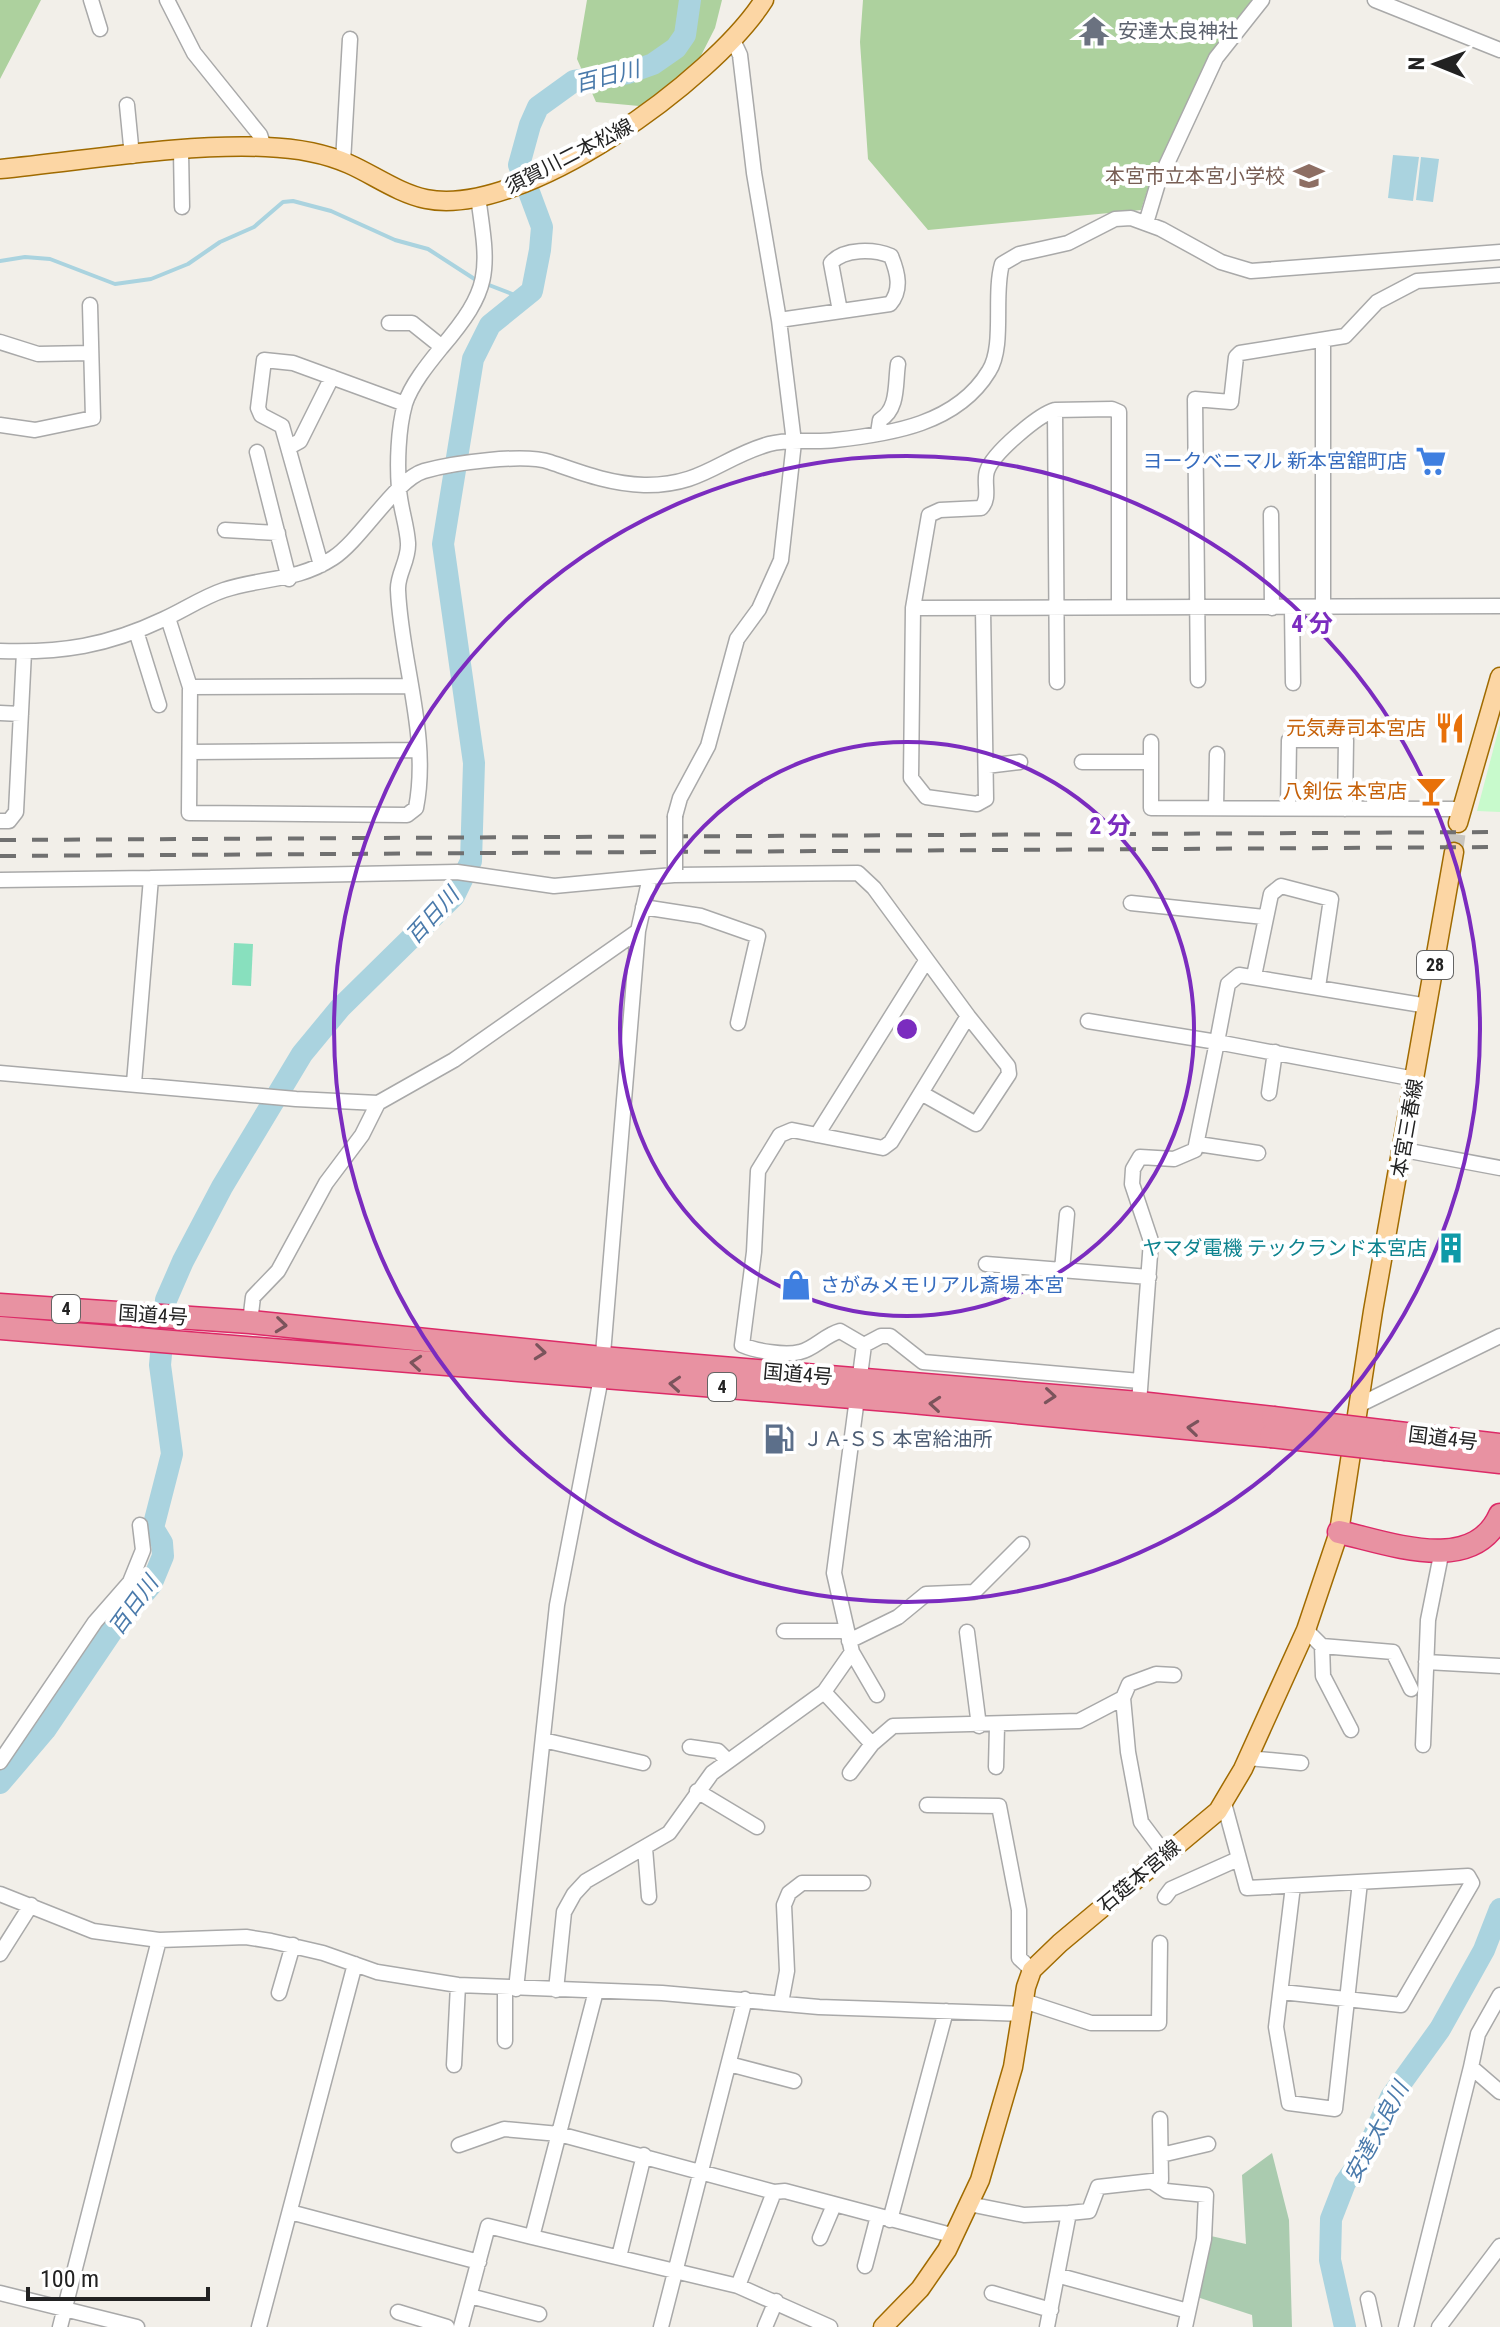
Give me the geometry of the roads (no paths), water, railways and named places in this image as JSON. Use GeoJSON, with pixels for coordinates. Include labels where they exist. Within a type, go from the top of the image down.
{"type":"FeatureCollection","features":[{"type":"Feature","properties":{"kind":"highway","name":"国道4号"},"geometry":{"type":"LineString","coordinates":[[0,1305],[250,1322],[602,1368]]}},
{"type":"Feature","properties":{"kind":"highway","name":"国道4号"},"geometry":{"type":"LineString","coordinates":[[0,1328],[602,1368],[858,1388],[1387,1440],[1500,1445]]}},
{"type":"Feature","properties":{"kind":"highway","name":"国道4号"},"geometry":{"type":"LineString","coordinates":[[858,1388],[1140,1392],[1272,1427]]}},
{"type":"Feature","properties":{"kind":"highway","name":"国道4号"},"geometry":{"type":"LineString","coordinates":[[1387,1440],[1500,1462]]}},
{"type":"Feature","properties":{"kind":"highway"},"geometry":{"type":"LineString","coordinates":[[1339,1532],[1442,1550],[1472,1547],[1491,1532],[1500,1515]]}},
{"type":"Feature","properties":{"kind":"main road","name":"須賀川二本松線"},"geometry":{"type":"LineString","coordinates":[[0,169],[181,151],[264,147],[343,162],[429,200],[478,197],[512,189],[662,105],[716,58],[764,0]]}},
{"type":"Feature","properties":{"kind":"main road"},"geometry":{"type":"LineString","coordinates":[[1460,816],[1500,677]]}},
{"type":"Feature","properties":{"kind":"main road","name":"本宮三春線"},"geometry":{"type":"LineString","coordinates":[[1361,1404],[1373,1311],[1404,1150],[1454,852]]}},
{"type":"Feature","properties":{"kind":"main road","name":"石筵本宮線"},"geometry":{"type":"LineString","coordinates":[[1032,1970],[1224,1803],[1248,1758],[1306,1630],[1339,1532],[1361,1404]]}},
{"type":"Feature","properties":{"kind":"main road"},"geometry":{"type":"LineString","coordinates":[[883,2327],[920,2289],[955,2236],[969,2204],[991,2151],[1032,1970]]}},
{"type":"Feature","properties":{"kind":"street"},"geometry":{"type":"LineString","coordinates":[[91,0],[100,29]]}},
{"type":"Feature","properties":{"kind":"street"},"geometry":{"type":"LineString","coordinates":[[167,0],[183,36],[260,135],[264,147]]}},
{"type":"Feature","properties":{"kind":"street"},"geometry":{"type":"LineString","coordinates":[[1146,223],[1158,183],[1216,58],[1262,0]]}},
{"type":"Feature","properties":{"kind":"street"},"geometry":{"type":"LineString","coordinates":[[1377,0],[1500,50]]}},
{"type":"Feature","properties":{"kind":"street"},"geometry":{"type":"LineString","coordinates":[[674,872],[675,816],[680,798],[708,746],[737,639],[759,609],[781,560],[794,442],[779,320],[754,173],[740,55],[732,38]]}},
{"type":"Feature","properties":{"kind":"street"},"geometry":{"type":"LineString","coordinates":[[343,162],[350,39]]}},
{"type":"Feature","properties":{"kind":"street"},"geometry":{"type":"LineString","coordinates":[[127,105],[132,156]]}},
{"type":"Feature","properties":{"kind":"street"},"geometry":{"type":"LineString","coordinates":[[181,151],[182,207]]}},
{"type":"Feature","properties":{"kind":"street"},"geometry":{"type":"LineString","coordinates":[[168,618],[190,687],[189,813],[407,815],[416,808],[419,750],[397,586],[408,558],[405,514],[399,491],[405,404],[442,347],[472,312],[482,284],[484,243],[478,197]]}},
{"type":"Feature","properties":{"kind":"street"},"geometry":{"type":"LineString","coordinates":[[0,651],[62,652],[136,631],[227,589],[289,579],[336,557],[414,476],[437,469],[533,459],[604,481],[646,485],[698,478],[768,444],[837,440],[935,421],[982,382],[994,362],[998,276],[1007,259],[1068,243],[1115,219],[1146,223],[1221,262],[1251,271],[1500,252]]}},
{"type":"Feature","properties":{"kind":"street"},"geometry":{"type":"LineString","coordinates":[[779,320],[890,304],[899,287],[891,256],[876,250],[836,257],[831,263],[840,311]]}},
{"type":"Feature","properties":{"kind":"street"},"geometry":{"type":"LineString","coordinates":[[1198,680],[1195,399],[1226,403],[1233,400],[1235,366],[1240,353],[1345,336],[1377,302],[1417,281],[1500,275]]}},
{"type":"Feature","properties":{"kind":"street"},"geometry":{"type":"LineString","coordinates":[[0,425],[35,430],[93,418],[90,305]]}},
{"type":"Feature","properties":{"kind":"street"},"geometry":{"type":"LineString","coordinates":[[389,323],[412,323],[442,347]]}},
{"type":"Feature","properties":{"kind":"street"},"geometry":{"type":"LineString","coordinates":[[1323,340],[1323,608]]}},
{"type":"Feature","properties":{"kind":"street"},"geometry":{"type":"LineString","coordinates":[[0,342],[38,354],[91,353]]}},
{"type":"Feature","properties":{"kind":"street"},"geometry":{"type":"LineString","coordinates":[[321,565],[280,422],[261,415],[258,408],[264,360],[293,363],[405,404]]}},
{"type":"Feature","properties":{"kind":"street"},"geometry":{"type":"LineString","coordinates":[[878,433],[880,420],[890,413],[893,403],[898,364]]}},
{"type":"Feature","properties":{"kind":"street"},"geometry":{"type":"LineString","coordinates":[[289,447],[300,441],[332,377]]}},
{"type":"Feature","properties":{"kind":"street"},"geometry":{"type":"LineString","coordinates":[[983,609],[986,799],[977,804],[926,797],[911,778],[913,608],[929,515],[940,510],[981,508],[986,501],[986,474],[992,463],[1041,415],[1055,410],[1112,409],[1119,412],[1119,607]]}},
{"type":"Feature","properties":{"kind":"street"},"geometry":{"type":"LineString","coordinates":[[1055,410],[1057,682]]}},
{"type":"Feature","properties":{"kind":"street"},"geometry":{"type":"LineString","coordinates":[[257,452],[289,579]]}},
{"type":"Feature","properties":{"kind":"street"},"geometry":{"type":"LineString","coordinates":[[1271,514],[1272,608]]}},
{"type":"Feature","properties":{"kind":"street"},"geometry":{"type":"LineString","coordinates":[[225,530],[278,533]]}},
{"type":"Feature","properties":{"kind":"street"},"geometry":{"type":"LineString","coordinates":[[913,608],[1500,606]]}},
{"type":"Feature","properties":{"kind":"street"},"geometry":{"type":"LineString","coordinates":[[1292,608],[1293,683]]}},
{"type":"Feature","properties":{"kind":"street"},"geometry":{"type":"LineString","coordinates":[[136,631],[159,705]]}},
{"type":"Feature","properties":{"kind":"street"},"geometry":{"type":"LineString","coordinates":[[0,821],[9,821],[16,812],[24,652]]}},
{"type":"Feature","properties":{"kind":"street"},"geometry":{"type":"LineString","coordinates":[[190,687],[410,686]]}},
{"type":"Feature","properties":{"kind":"street"},"geometry":{"type":"LineString","coordinates":[[0,713],[21,714]]}},
{"type":"Feature","properties":{"kind":"street"},"geometry":{"type":"LineString","coordinates":[[1288,808],[1289,740],[1346,740],[1345,809]]}},
{"type":"Feature","properties":{"kind":"street"},"geometry":{"type":"LineString","coordinates":[[1151,742],[1151,808],[1345,809],[1460,816]]}},
{"type":"Feature","properties":{"kind":"street"},"geometry":{"type":"LineString","coordinates":[[190,752],[419,750]]}},
{"type":"Feature","properties":{"kind":"street"},"geometry":{"type":"LineString","coordinates":[[1216,808],[1217,754]]}},
{"type":"Feature","properties":{"kind":"street"},"geometry":{"type":"LineString","coordinates":[[986,766],[1020,762]]}},
{"type":"Feature","properties":{"kind":"street"},"geometry":{"type":"LineString","coordinates":[[1082,762],[1151,762]]}},
{"type":"Feature","properties":{"kind":"street"},"geometry":{"type":"LineString","coordinates":[[0,880],[464,873],[554,886],[674,872],[858,873],[874,888],[1008,1066],[1009,1074],[976,1124],[921,1093]]}},
{"type":"Feature","properties":{"kind":"street"},"geometry":{"type":"LineString","coordinates":[[505,2041],[557,1605],[602,1368],[638,931],[650,877]]}},
{"type":"Feature","properties":{"kind":"street"},"geometry":{"type":"LineString","coordinates":[[134,1083],[151,878]]}},
{"type":"Feature","properties":{"kind":"street"},"geometry":{"type":"LineString","coordinates":[[1254,976],[1264,917],[1277,887],[1331,899],[1318,987]]}},
{"type":"Feature","properties":{"kind":"street"},"geometry":{"type":"LineString","coordinates":[[1131,903],[1264,917]]}},
{"type":"Feature","properties":{"kind":"street"},"geometry":{"type":"LineString","coordinates":[[643,907],[701,916],[758,936],[738,1023]]}},
{"type":"Feature","properties":{"kind":"street"},"geometry":{"type":"LineString","coordinates":[[0,1073],[296,1099],[378,1103],[454,1060],[638,931]]}},
{"type":"Feature","properties":{"kind":"street"},"geometry":{"type":"LineString","coordinates":[[817,1135],[926,961]]}},
{"type":"Feature","properties":{"kind":"street"},"geometry":{"type":"LineString","coordinates":[[864,1345],[881,1336],[890,1336],[923,1362],[1140,1392],[1151,1241],[1136,1200],[1133,1169],[1140,1157],[1187,1156],[1198,1144],[1228,984],[1239,975],[1254,976],[1428,1006]]}},
{"type":"Feature","properties":{"kind":"street"},"geometry":{"type":"LineString","coordinates":[[864,1345],[840,1331],[828,1334],[801,1352],[764,1351],[742,1345],[741,1333],[753,1262],[758,1171],[780,1135],[792,1130],[883,1148],[891,1142],[968,1016]]}},
{"type":"Feature","properties":{"kind":"street"},"geometry":{"type":"LineString","coordinates":[[1088,1021],[1415,1079]]}},
{"type":"Feature","properties":{"kind":"street"},"geometry":{"type":"LineString","coordinates":[[1269,1093],[1275,1052]]}},
{"type":"Feature","properties":{"kind":"street"},"geometry":{"type":"LineString","coordinates":[[250,1322],[253,1297],[278,1271],[326,1183],[362,1135],[378,1103]]}},
{"type":"Feature","properties":{"kind":"street"},"geometry":{"type":"LineString","coordinates":[[1198,1144],[1258,1153]]}},
{"type":"Feature","properties":{"kind":"street"},"geometry":{"type":"LineString","coordinates":[[1404,1150],[1500,1168]]}},
{"type":"Feature","properties":{"kind":"street"},"geometry":{"type":"LineString","coordinates":[[1062,1270],[1067,1214]]}},
{"type":"Feature","properties":{"kind":"street"},"geometry":{"type":"LineString","coordinates":[[986,1264],[1149,1277]]}},
{"type":"Feature","properties":{"kind":"street"},"geometry":{"type":"LineString","coordinates":[[1361,1404],[1500,1336]]}},
{"type":"Feature","properties":{"kind":"street"},"geometry":{"type":"LineString","coordinates":[[864,1345],[834,1573],[849,1641],[877,1695]]}},
{"type":"Feature","properties":{"kind":"street"},"geometry":{"type":"LineString","coordinates":[[0,1762],[95,1622],[130,1582],[143,1550],[140,1525]]}},
{"type":"Feature","properties":{"kind":"street"},"geometry":{"type":"LineString","coordinates":[[784,1631],[849,1641],[898,1617],[926,1594],[974,1592],[1022,1544]]}},
{"type":"Feature","properties":{"kind":"street"},"geometry":{"type":"LineString","coordinates":[[1423,1745],[1428,1620],[1442,1550]]}},
{"type":"Feature","properties":{"kind":"street"},"geometry":{"type":"LineString","coordinates":[[1306,1630],[1322,1646],[1393,1652],[1411,1689]]}},
{"type":"Feature","properties":{"kind":"street"},"geometry":{"type":"LineString","coordinates":[[967,1632],[979,1726]]}},
{"type":"Feature","properties":{"kind":"street"},"geometry":{"type":"LineString","coordinates":[[556,1990],[564,1912],[574,1894],[586,1881],[669,1833],[697,1791],[728,1761],[824,1692],[849,1641]]}},
{"type":"Feature","properties":{"kind":"street"},"geometry":{"type":"LineString","coordinates":[[1322,1646],[1323,1676],[1351,1730]]}},
{"type":"Feature","properties":{"kind":"street"},"geometry":{"type":"LineString","coordinates":[[1426,1662],[1500,1666]]}},
{"type":"Feature","properties":{"kind":"street"},"geometry":{"type":"LineString","coordinates":[[1165,1854],[1141,1822],[1128,1752],[1123,1698],[1129,1684],[1156,1674],[1174,1675]]}},
{"type":"Feature","properties":{"kind":"street"},"geometry":{"type":"LineString","coordinates":[[824,1692],[872,1744]]}},
{"type":"Feature","properties":{"kind":"street"},"geometry":{"type":"LineString","coordinates":[[850,1773],[872,1744],[893,1726],[997,1726],[1079,1721],[1123,1698]]}},
{"type":"Feature","properties":{"kind":"street"},"geometry":{"type":"LineString","coordinates":[[996,1767],[997,1726]]}},
{"type":"Feature","properties":{"kind":"street"},"geometry":{"type":"LineString","coordinates":[[543,1740],[643,1763]]}},
{"type":"Feature","properties":{"kind":"street"},"geometry":{"type":"LineString","coordinates":[[690,1747],[718,1751],[728,1761]]}},
{"type":"Feature","properties":{"kind":"street"},"geometry":{"type":"LineString","coordinates":[[1248,1758],[1301,1763]]}},
{"type":"Feature","properties":{"kind":"street"},"geometry":{"type":"LineString","coordinates":[[697,1791],[757,1827]]}},
{"type":"Feature","properties":{"kind":"street"},"geometry":{"type":"LineString","coordinates":[[1224,1803],[1247,1888],[1468,1876],[1472,1883],[1401,2005],[1282,1992]]}},
{"type":"Feature","properties":{"kind":"street"},"geometry":{"type":"LineString","coordinates":[[927,1805],[999,1806],[1019,1910],[1019,1958],[1032,1970]]}},
{"type":"Feature","properties":{"kind":"street"},"geometry":{"type":"LineString","coordinates":[[645,1848],[649,1897]]}},
{"type":"Feature","properties":{"kind":"street"},"geometry":{"type":"LineString","coordinates":[[1165,1897],[1171,1889],[1238,1859]]}},
{"type":"Feature","properties":{"kind":"street"},"geometry":{"type":"LineString","coordinates":[[1293,1886],[1276,2027],[1289,2103],[1335,2109],[1360,1882]]}},
{"type":"Feature","properties":{"kind":"street"},"geometry":{"type":"LineString","coordinates":[[781,2003],[787,1971],[784,1905],[789,1893],[802,1883],[863,1883]]}},
{"type":"Feature","properties":{"kind":"street"},"geometry":{"type":"LineString","coordinates":[[0,1894],[93,1931],[159,1940],[246,1937],[293,1945],[403,1978],[458,1985],[946,2011],[1024,2008],[1091,2023],[1159,2023],[1160,1943]]}},
{"type":"Feature","properties":{"kind":"street"},"geometry":{"type":"LineString","coordinates":[[0,1954],[31,1905]]}},
{"type":"Feature","properties":{"kind":"street"},"geometry":{"type":"LineString","coordinates":[[60,2327],[159,1940]]}},
{"type":"Feature","properties":{"kind":"street"},"geometry":{"type":"LineString","coordinates":[[279,1993],[293,1945]]}},
{"type":"Feature","properties":{"kind":"street"},"geometry":{"type":"LineString","coordinates":[[259,2327],[355,1964]]}},
{"type":"Feature","properties":{"kind":"street"},"geometry":{"type":"LineString","coordinates":[[454,2065],[458,1985]]}},
{"type":"Feature","properties":{"kind":"street"},"geometry":{"type":"LineString","coordinates":[[532,2237],[596,1991]]}},
{"type":"Feature","properties":{"kind":"street"},"geometry":{"type":"LineString","coordinates":[[1406,2327],[1478,2034],[1500,1995]]}},
{"type":"Feature","properties":{"kind":"street"},"geometry":{"type":"LineString","coordinates":[[661,2327],[745,1999]]}},
{"type":"Feature","properties":{"kind":"street"},"geometry":{"type":"LineString","coordinates":[[865,2266],[884,2218],[946,2011]]}},
{"type":"Feature","properties":{"kind":"street"},"geometry":{"type":"LineString","coordinates":[[729,2064],[794,2081]]}},
{"type":"Feature","properties":{"kind":"street"},"geometry":{"type":"LineString","coordinates":[[1471,2067],[1500,2092]]}},
{"type":"Feature","properties":{"kind":"street"},"geometry":{"type":"LineString","coordinates":[[969,2204],[1024,2215],[1089,2211],[1098,2187],[1161,2180],[1160,2119]]}},
{"type":"Feature","properties":{"kind":"street"},"geometry":{"type":"LineString","coordinates":[[459,2145],[504,2129],[559,2134],[774,2192],[955,2236]]}},
{"type":"Feature","properties":{"kind":"street"},"geometry":{"type":"LineString","coordinates":[[1161,2155],[1208,2144]]}},
{"type":"Feature","properties":{"kind":"street"},"geometry":{"type":"LineString","coordinates":[[619,2257],[644,2155]]}},
{"type":"Feature","properties":{"kind":"street"},"geometry":{"type":"LineString","coordinates":[[1154,2183],[1166,2191],[1206,2195],[1204,2239],[1185,2327]]}},
{"type":"Feature","properties":{"kind":"street"},"geometry":{"type":"LineString","coordinates":[[738,2286],[774,2192]]}},
{"type":"Feature","properties":{"kind":"street"},"geometry":{"type":"LineString","coordinates":[[820,2238],[834,2205]]}},
{"type":"Feature","properties":{"kind":"street"},"geometry":{"type":"LineString","coordinates":[[290,2212],[479,2262]]}},
{"type":"Feature","properties":{"kind":"street"},"geometry":{"type":"LineString","coordinates":[[1047,2327],[1060,2276],[1069,2213]]}},
{"type":"Feature","properties":{"kind":"street"},"geometry":{"type":"LineString","coordinates":[[461,2327],[488,2226],[738,2286],[830,2327]]}},
{"type":"Feature","properties":{"kind":"street"},"geometry":{"type":"LineString","coordinates":[[1439,2327],[1500,2246]]}},
{"type":"Feature","properties":{"kind":"street"},"geometry":{"type":"LineString","coordinates":[[1060,2276],[1188,2311]]}},
{"type":"Feature","properties":{"kind":"street"},"geometry":{"type":"LineString","coordinates":[[0,2293],[137,2327]]}},
{"type":"Feature","properties":{"kind":"street"},"geometry":{"type":"LineString","coordinates":[[992,2293],[1051,2310]]}},
{"type":"Feature","properties":{"kind":"street"},"geometry":{"type":"LineString","coordinates":[[470,2296],[539,2314]]}},
{"type":"Feature","properties":{"kind":"street"},"geometry":{"type":"LineString","coordinates":[[1368,2299],[1374,2327]]}},
{"type":"Feature","properties":{"kind":"street"},"geometry":{"type":"LineString","coordinates":[[765,2327],[776,2301]]}},
{"type":"Feature","properties":{"kind":"street"},"geometry":{"type":"LineString","coordinates":[[398,2312],[447,2327]]}},
{"type":"Feature","properties":{"kind":"water"},"geometry":{"type":"Polygon","coordinates":[[[1393,155],[1419,157],[1413,201],[1388,198],[1393,155]]]}},
{"type":"Feature","properties":{"kind":"water"},"geometry":{"type":"Polygon","coordinates":[[[1421,157],[1439,159],[1433,202],[1416,200],[1421,157]]]}},
{"type":"Feature","properties":{"kind":"waterway","name":"百日川"},"geometry":{"type":"LineString","coordinates":[[0,1783],[45,1730],[112,1631],[151,1585],[163,1556],[162,1543],[153,1528],[172,1454],[160,1365],[166,1300],[183,1261],[222,1187],[302,1054],[340,1008],[454,896],[471,861],[474,763],[443,544],[473,359],[490,325],[532,291],[542,227],[519,165],[538,107],[574,81],[628,73],[653,64],[676,48],[685,35],[690,0]]}},
{"type":"Feature","properties":{"kind":"waterway"},"geometry":{"type":"LineString","coordinates":[[0,261],[25,257],[50,259],[115,284],[151,279],[188,264],[220,242],[254,227],[283,202],[293,201],[331,211],[395,240],[428,249],[476,280],[525,299]]}},
{"type":"Feature","properties":{"kind":"waterway","name":"安達太良川"},"geometry":{"type":"LineString","coordinates":[[1345,2327],[1330,2260],[1331,2219],[1345,2183],[1366,2153],[1391,2097],[1440,2029],[1484,1950],[1500,1909]]}},
{"type":"Feature","properties":{"kind":"tunnel"},"geometry":{"type":"LineString","coordinates":[[1454,852],[1458,823]]}},
{"type":"Feature","properties":{"kind":"railway"},"geometry":{"type":"LineString","coordinates":[[0,840],[1500,832]]}},
{"type":"Feature","properties":{"kind":"railway"},"geometry":{"type":"LineString","coordinates":[[0,856],[1500,847]]}},
{"type":"Feature","properties":{"kind":"place","name":"安達太良神社"},"geometry":{"type":"Point","coordinates":[1094,31]}},
{"type":"Feature","properties":{"kind":"place","name":"本宮市立本宮小学校"},"geometry":{"type":"Point","coordinates":[1309,176]}},
{"type":"Feature","properties":{"kind":"place","name":"ヨークベニマル 新本宮舘町店"},"geometry":{"type":"Point","coordinates":[1431,461]}},
{"type":"Feature","properties":{"kind":"place","name":"元気寿司本宮店"},"geometry":{"type":"Point","coordinates":[1450,728]}},
{"type":"Feature","properties":{"kind":"place","name":"八剣伝 本宮店"},"geometry":{"type":"Point","coordinates":[1431,791]}},
{"type":"Feature","properties":{"kind":"place","name":"ヤマダ電機 テックランド本宮店"},"geometry":{"type":"Point","coordinates":[1451,1248]}},
{"type":"Feature","properties":{"kind":"place","name":"さがみメモリアル斎場 本宮"},"geometry":{"type":"Point","coordinates":[796,1285]}},
{"type":"Feature","properties":{"kind":"place","name":"ＪＡ-ＳＳ 本宮給油所"},"geometry":{"type":"Point","coordinates":[779,1439]}}]}
